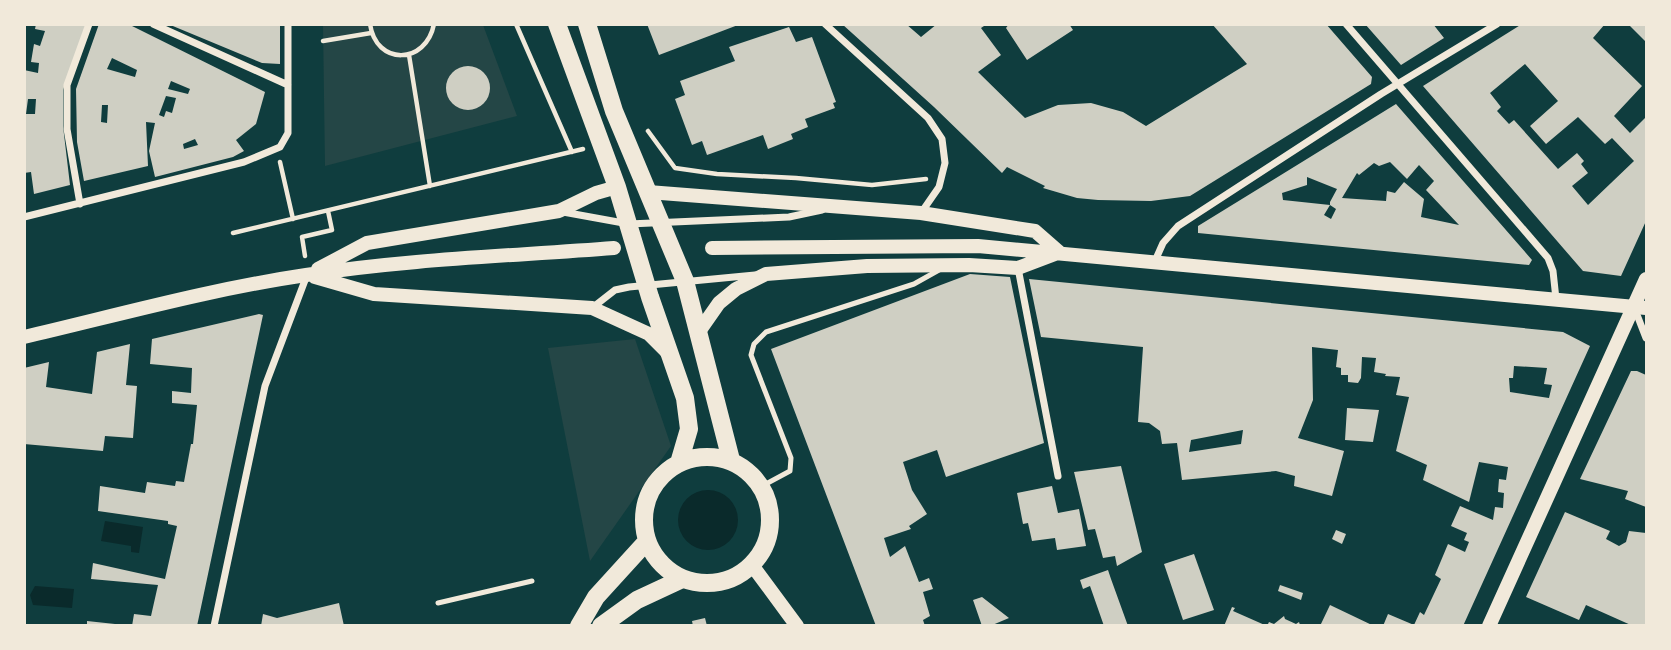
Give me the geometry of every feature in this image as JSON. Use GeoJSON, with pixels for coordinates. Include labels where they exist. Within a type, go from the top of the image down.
{"type":"FeatureCollection","features":[{"type":"Feature","properties":{"kind":"main road"},"geometry":{"type":"LineString","coordinates":[[557,24],[617,187],[685,398],[689,429],[679,463]]}},
{"type":"Feature","properties":{"kind":"main road"},"geometry":{"type":"LineString","coordinates":[[587,24],[614,111],[685,281],[731,460]]}},
{"type":"Feature","properties":{"kind":"main road"},"geometry":{"type":"LineString","coordinates":[[307,275],[368,243],[559,211],[596,193],[617,187]]}},
{"type":"Feature","properties":{"kind":"main road"},"geometry":{"type":"LineString","coordinates":[[648,192],[921,213],[1035,230],[1059,252]]}},
{"type":"Feature","properties":{"kind":"main road"},"geometry":{"type":"LineString","coordinates":[[712,248],[978,246],[1640,307]]}},
{"type":"Feature","properties":{"kind":"main road"},"geometry":{"type":"LineString","coordinates":[[24,337],[247,285],[307,275],[383,266],[614,248]]}},
{"type":"Feature","properties":{"kind":"main road"},"geometry":{"type":"LineString","coordinates":[[698,333],[719,303],[736,289],[766,274],[867,266],[1018,268],[1059,252]]}},
{"type":"Feature","properties":{"kind":"main road"},"geometry":{"type":"LineString","coordinates":[[307,275],[374,294],[592,308],[649,334],[671,356]]}},
{"type":"Feature","properties":{"kind":"main road"},"geometry":{"type":"LineString","coordinates":[[1489,625],[1640,307],[1647,279]]}},
{"type":"Feature","properties":{"kind":"main road"},"geometry":{"type":"LineString","coordinates":[[712,456],[731,460],[748,470],[762,486],[770,506],[771,528],[765,548],[752,565],[734,578],[714,583],[682,579],[657,559],[647,541],[643,523],[645,505],[652,488],[663,474],[694,457],[712,456]]}},
{"type":"Feature","properties":{"kind":"main road"},"geometry":{"type":"LineString","coordinates":[[579,625],[596,597],[647,541]]}},
{"type":"Feature","properties":{"kind":"main road"},"geometry":{"type":"LineString","coordinates":[[752,565],[797,625]]}},
{"type":"Feature","properties":{"kind":"main road"},"geometry":{"type":"LineString","coordinates":[[601,625],[637,600],[682,579]]}},
{"type":"Feature","properties":{"kind":"street"},"geometry":{"type":"LineString","coordinates":[[79,204],[67,129],[67,85],[89,24]]}},
{"type":"Feature","properties":{"kind":"street"},"geometry":{"type":"LineString","coordinates":[[153,24],[288,85]]}},
{"type":"Feature","properties":{"kind":"street"},"geometry":{"type":"LineString","coordinates":[[24,217],[244,162],[280,147],[288,133],[288,24]]}},
{"type":"Feature","properties":{"kind":"street"},"geometry":{"type":"LineString","coordinates":[[825,24],[928,118],[942,139],[945,163],[939,187],[921,213]]}},
{"type":"Feature","properties":{"kind":"street"},"geometry":{"type":"LineString","coordinates":[[1346,24],[1548,258],[1553,271],[1556,299]]}},
{"type":"Feature","properties":{"kind":"street"},"geometry":{"type":"LineString","coordinates":[[1155,261],[1163,243],[1178,226],[1396,84],[1497,24]]}},
{"type":"Feature","properties":{"kind":"street"},"geometry":{"type":"LineString","coordinates":[[559,211],[629,225],[789,217],[833,208]]}},
{"type":"Feature","properties":{"kind":"street"},"geometry":{"type":"LineString","coordinates":[[1018,268],[1058,476]]}},
{"type":"Feature","properties":{"kind":"street"},"geometry":{"type":"LineString","coordinates":[[592,308],[615,290],[766,274]]}},
{"type":"Feature","properties":{"kind":"street"},"geometry":{"type":"LineString","coordinates":[[214,625],[265,386],[307,275]]}},
{"type":"Feature","properties":{"kind":"street"},"geometry":{"type":"LineString","coordinates":[[1640,307],[1647,338]]}},
{"type":"Feature","properties":{"kind":"lane"},"geometry":{"type":"LineString","coordinates":[[762,486],[790,471],[791,458],[751,355],[754,344],[766,332],[914,284],[945,265]]}},
{"type":"Feature","properties":{"kind":"lane"},"geometry":{"type":"LineString","coordinates":[[438,603],[532,581]]}},
{"type":"Feature","properties":{"kind":"path"},"geometry":{"type":"LineString","coordinates":[[370,24],[371,33],[382,49],[400,56],[419,51],[427,43],[434,24]]}},
{"type":"Feature","properties":{"kind":"path"},"geometry":{"type":"LineString","coordinates":[[516,24],[572,152]]}},
{"type":"Feature","properties":{"kind":"path"},"geometry":{"type":"LineString","coordinates":[[323,41],[371,33]]}},
{"type":"Feature","properties":{"kind":"path"},"geometry":{"type":"LineString","coordinates":[[410,55],[430,186]]}},
{"type":"Feature","properties":{"kind":"path"},"geometry":{"type":"LineString","coordinates":[[648,131],[675,168],[717,174],[796,177],[872,185],[941,178]]}},
{"type":"Feature","properties":{"kind":"path"},"geometry":{"type":"LineString","coordinates":[[233,233],[601,144]]}},
{"type":"Feature","properties":{"kind":"path"},"geometry":{"type":"LineString","coordinates":[[280,147],[293,219]]}},
{"type":"Feature","properties":{"kind":"path"},"geometry":{"type":"LineString","coordinates":[[302,237],[332,230],[328,211]]}},
{"type":"Feature","properties":{"kind":"shaded area"},"geometry":{"type":"Polygon","coordinates":[[[323,25],[483,25],[517,116],[325,166],[323,25]]]}},
{"type":"Feature","properties":{"kind":"shaded area"},"geometry":{"type":"Polygon","coordinates":[[[635,339],[671,446],[590,561],[548,348],[635,339]]]}},
{"type":"Feature","properties":{"kind":"shaded area"},"geometry":{"type":"Polygon","coordinates":[[[708,490],[729,499],[738,520],[729,541],[708,550],[687,541],[678,520],[687,499],[708,490]]]}},
{"type":"Feature","properties":{"kind":"shaded area"},"geometry":{"type":"Polygon","coordinates":[[[105,521],[143,527],[139,553],[131,552],[131,546],[101,541],[105,521]]]}},
{"type":"Feature","properties":{"kind":"shaded area"},"geometry":{"type":"Polygon","coordinates":[[[35,586],[74,589],[72,608],[33,605],[30,595],[35,586]]]}},
{"type":"Feature","properties":{"kind":"building"},"geometry":{"type":"Polygon","coordinates":[[[36,24],[86,24],[63,90],[63,126],[70,185],[34,194],[31,172],[24,173],[24,70],[38,73],[39,63],[31,62],[34,44],[40,46],[45,31],[35,29],[36,24]],[[28,99],[26,114],[35,114],[36,99],[28,99]]]}},
{"type":"Feature","properties":{"kind":"building"},"geometry":{"type":"Polygon","coordinates":[[[99,24],[128,24],[265,92],[256,124],[236,140],[244,151],[233,157],[155,177],[149,151],[155,123],[146,122],[148,166],[84,181],[77,142],[76,89],[99,24]],[[112,58],[107,69],[135,77],[137,70],[112,58]],[[171,81],[168,89],[188,94],[190,89],[171,81]],[[166,96],[159,115],[164,117],[166,111],[172,113],[176,98],[166,96]],[[102,105],[101,122],[107,123],[108,105],[102,105]],[[195,139],[183,144],[184,149],[198,145],[195,139]]]}},
{"type":"Feature","properties":{"kind":"building"},"geometry":{"type":"Polygon","coordinates":[[[168,24],[280,24],[280,64],[262,63],[168,24]]]}},
{"type":"Feature","properties":{"kind":"building"},"geometry":{"type":"Polygon","coordinates":[[[647,24],[738,24],[738,25],[659,55],[647,24]]]}},
{"type":"Feature","properties":{"kind":"building"},"geometry":{"type":"Polygon","coordinates":[[[842,24],[906,24],[921,37],[937,24],[987,24],[981,28],[1001,55],[978,72],[1025,118],[1058,105],[1091,103],[1123,112],[1146,126],[1247,64],[1212,24],[1326,24],[1372,77],[1371,84],[1190,196],[1151,201],[1077,198],[1043,188],[1045,186],[1007,167],[1002,173],[842,24]]]}},
{"type":"Feature","properties":{"kind":"building"},"geometry":{"type":"Polygon","coordinates":[[[1009,24],[1069,24],[1073,30],[1027,60],[1006,28],[1009,24]]]}},
{"type":"Feature","properties":{"kind":"building"},"geometry":{"type":"Polygon","coordinates":[[[1365,24],[1433,24],[1444,38],[1401,65],[1365,24]]]}},
{"type":"Feature","properties":{"kind":"building"},"geometry":{"type":"Polygon","coordinates":[[[1522,24],[1605,24],[1593,38],[1642,86],[1614,116],[1630,133],[1646,117],[1646,221],[1621,276],[1583,271],[1423,86],[1522,24]],[[1525,64],[1490,93],[1501,107],[1497,111],[1509,124],[1514,120],[1558,169],[1577,153],[1584,161],[1581,164],[1588,173],[1572,186],[1588,205],[1634,161],[1612,138],[1605,144],[1578,117],[1546,144],[1530,126],[1558,101],[1525,64]]]}},
{"type":"Feature","properties":{"kind":"building"},"geometry":{"type":"Polygon","coordinates":[[[1628,24],[1646,24],[1646,42],[1628,24]]]}},
{"type":"Feature","properties":{"kind":"building"},"geometry":{"type":"Polygon","coordinates":[[[789,27],[796,42],[812,37],[836,102],[833,103],[835,108],[805,119],[808,127],[791,134],[793,139],[768,149],[763,135],[707,155],[702,141],[692,145],[675,99],[685,95],[680,81],[735,61],[729,47],[789,27]]]}},
{"type":"Feature","properties":{"kind":"building"},"geometry":{"type":"Polygon","coordinates":[[[468,66],[484,72],[490,88],[484,104],[468,110],[452,104],[446,88],[452,72],[468,66]]]}},
{"type":"Feature","properties":{"kind":"building"},"geometry":{"type":"Polygon","coordinates":[[[1396,104],[1532,260],[1529,265],[1198,233],[1198,226],[1396,104]],[[1390,162],[1379,166],[1374,163],[1359,175],[1357,173],[1342,198],[1386,201],[1387,191],[1395,193],[1404,182],[1424,199],[1421,217],[1459,225],[1426,190],[1434,181],[1419,165],[1407,179],[1390,162]],[[1307,177],[1307,185],[1282,193],[1283,200],[1330,205],[1337,189],[1307,177]],[[1330,205],[1324,215],[1331,219],[1336,209],[1330,205]]]}},
{"type":"Feature","properties":{"kind":"building"},"geometry":{"type":"Polygon","coordinates":[[[970,274],[1010,277],[1044,443],[946,477],[937,450],[903,462],[912,490],[927,514],[909,526],[911,529],[884,538],[890,557],[905,546],[919,582],[929,578],[933,589],[923,592],[930,616],[923,620],[925,626],[876,626],[771,349],[970,274]]]}},
{"type":"Feature","properties":{"kind":"building"},"geometry":{"type":"Polygon","coordinates":[[[1029,279],[1563,332],[1590,346],[1463,626],[1383,626],[1388,614],[1414,625],[1420,612],[1424,615],[1441,579],[1435,575],[1448,544],[1465,552],[1469,542],[1464,540],[1467,533],[1451,526],[1460,506],[1493,520],[1495,507],[1503,508],[1504,493],[1498,492],[1499,479],[1506,480],[1508,467],[1479,462],[1469,502],[1423,480],[1427,465],[1396,451],[1409,397],[1396,395],[1400,377],[1374,372],[1376,358],[1362,357],[1361,378],[1358,383],[1348,382],[1348,375],[1341,375],[1341,368],[1336,367],[1338,350],[1312,347],[1313,400],[1298,438],[1344,451],[1332,496],[1294,486],[1295,476],[1276,471],[1182,480],[1177,443],[1162,444],[1160,431],[1149,423],[1138,422],[1143,347],[1041,337],[1029,279]],[[1514,366],[1513,378],[1509,378],[1510,392],[1549,398],[1552,385],[1544,384],[1547,368],[1514,366]],[[1243,430],[1191,440],[1189,452],[1241,444],[1243,430]]]}},
{"type":"Feature","properties":{"kind":"building"},"geometry":{"type":"Polygon","coordinates":[[[263,315],[197,626],[132,626],[134,614],[151,616],[158,585],[91,579],[93,563],[165,579],[177,526],[168,524],[168,521],[98,511],[100,486],[145,493],[147,482],[175,486],[176,481],[184,482],[193,444],[197,405],[172,403],[172,391],[191,393],[192,368],[150,364],[152,339],[263,315]]]}},
{"type":"Feature","properties":{"kind":"building"},"geometry":{"type":"Polygon","coordinates":[[[130,344],[126,385],[137,386],[133,438],[105,436],[103,451],[24,444],[24,368],[49,362],[46,387],[92,394],[97,352],[130,344]]]}},
{"type":"Feature","properties":{"kind":"building"},"geometry":{"type":"Polygon","coordinates":[[[1631,371],[1646,375],[1646,507],[1625,499],[1628,491],[1580,479],[1631,371]]]}},
{"type":"Feature","properties":{"kind":"building"},"geometry":{"type":"Polygon","coordinates":[[[1347,408],[1379,410],[1373,442],[1345,440],[1347,408]]]}},
{"type":"Feature","properties":{"kind":"building"},"geometry":{"type":"Polygon","coordinates":[[[1121,466],[1142,552],[1117,566],[1115,556],[1103,558],[1095,529],[1088,530],[1074,472],[1121,466]]]}},
{"type":"Feature","properties":{"kind":"building"},"geometry":{"type":"Polygon","coordinates":[[[1052,486],[1058,513],[1079,509],[1086,546],[1057,550],[1055,538],[1032,541],[1028,523],[1023,524],[1017,493],[1052,486]]]}},
{"type":"Feature","properties":{"kind":"building"},"geometry":{"type":"Polygon","coordinates":[[[1565,512],[1610,531],[1606,539],[1619,546],[1626,542],[1629,531],[1646,533],[1646,626],[1633,626],[1586,605],[1579,620],[1526,597],[1565,512]]]}},
{"type":"Feature","properties":{"kind":"building"},"geometry":{"type":"Polygon","coordinates":[[[1336,530],[1346,534],[1342,544],[1332,539],[1336,530]]]}},
{"type":"Feature","properties":{"kind":"building"},"geometry":{"type":"Polygon","coordinates":[[[1194,554],[1214,610],[1183,620],[1164,564],[1194,554]]]}},
{"type":"Feature","properties":{"kind":"building"},"geometry":{"type":"Polygon","coordinates":[[[1108,570],[1128,626],[1104,626],[1090,586],[1083,589],[1080,580],[1108,570]]]}},
{"type":"Feature","properties":{"kind":"building"},"geometry":{"type":"Polygon","coordinates":[[[1280,585],[1303,593],[1301,600],[1278,591],[1280,585]]]}},
{"type":"Feature","properties":{"kind":"building"},"geometry":{"type":"Polygon","coordinates":[[[982,597],[1009,618],[990,626],[982,626],[973,600],[982,597]]]}},
{"type":"Feature","properties":{"kind":"building"},"geometry":{"type":"Polygon","coordinates":[[[339,603],[344,626],[261,626],[263,614],[277,618],[339,603]]]}},
{"type":"Feature","properties":{"kind":"building"},"geometry":{"type":"Polygon","coordinates":[[[1330,605],[1374,626],[1320,626],[1330,605]]]}},
{"type":"Feature","properties":{"kind":"building"},"geometry":{"type":"Polygon","coordinates":[[[1232,607],[1235,608],[1233,611],[1267,626],[1224,626],[1232,607]]]}},
{"type":"Feature","properties":{"kind":"building"},"geometry":{"type":"Polygon","coordinates":[[[1284,616],[1296,624],[1299,622],[1300,625],[1267,626],[1269,622],[1274,624],[1284,616]]]}},
{"type":"Feature","properties":{"kind":"building"},"geometry":{"type":"Polygon","coordinates":[[[705,618],[707,626],[693,626],[692,621],[705,618]]]}},
{"type":"Feature","properties":{"kind":"building"},"geometry":{"type":"Polygon","coordinates":[[[87,621],[115,624],[87,626],[87,621]]]}}]}
